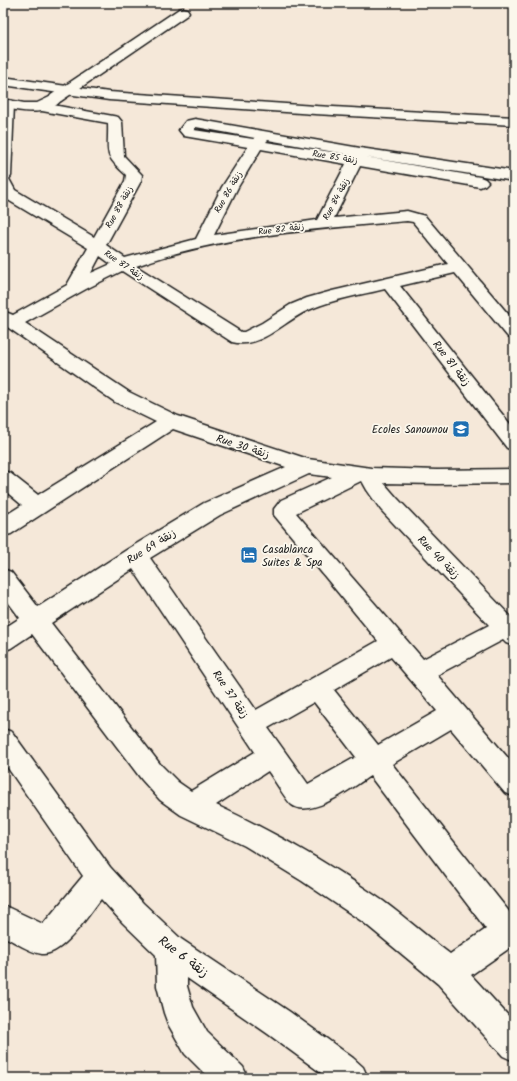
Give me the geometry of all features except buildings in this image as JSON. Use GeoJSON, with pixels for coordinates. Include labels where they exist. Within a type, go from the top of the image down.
{"type":"FeatureCollection","features":[{"type":"Feature","properties":{"kind":"street"},"geometry":{"type":"LineString","coordinates":[[4,99],[33,108],[42,107],[182,6]]}},
{"type":"Feature","properties":{"kind":"street"},"geometry":{"type":"LineString","coordinates":[[3,81],[116,105],[318,118],[514,128]]}},
{"type":"Feature","properties":{"kind":"street"},"geometry":{"type":"LineString","coordinates":[[4,99],[61,94],[109,96],[514,121]]}},
{"type":"Feature","properties":{"kind":"street"},"geometry":{"type":"LineString","coordinates":[[3,176],[4,99]]}},
{"type":"Feature","properties":{"kind":"street","name":"Rue 88 زنقة"},"geometry":{"type":"LineString","coordinates":[[42,107],[110,118],[113,120],[115,124],[116,154],[118,160],[131,170],[134,175],[133,181],[74,288]]}},
{"type":"Feature","properties":{"kind":"street","name":"Rue 85 زنقة"},"geometry":{"type":"LineString","coordinates":[[189,133],[260,140],[358,156],[480,182]]}},
{"type":"Feature","properties":{"kind":"street","name":"Rue 86 زنقة"},"geometry":{"type":"LineString","coordinates":[[203,242],[221,202],[260,140]]}},
{"type":"Feature","properties":{"kind":"street"},"geometry":{"type":"LineString","coordinates":[[358,156],[514,176]]}},
{"type":"Feature","properties":{"kind":"street","name":"Rue 84 زنقة"},"geometry":{"type":"LineString","coordinates":[[323,224],[358,156]]}},
{"type":"Feature","properties":{"kind":"street","name":"Rue 87 زنقة"},"geometry":{"type":"LineString","coordinates":[[3,182],[8,193],[15,198],[97,246],[123,265],[233,336],[242,338],[252,336],[297,309],[311,303],[389,282]]}},
{"type":"Feature","properties":{"kind":"street","name":"Rue 82 زنقة"},"geometry":{"type":"LineString","coordinates":[[8,320],[123,265],[158,253],[203,242],[261,231],[411,216],[419,219],[514,333]]}},
{"type":"Feature","properties":{"kind":"street"},"geometry":{"type":"LineString","coordinates":[[389,282],[459,267]]}},
{"type":"Feature","properties":{"kind":"street","name":"Rue 81 زنقة"},"geometry":{"type":"LineString","coordinates":[[389,282],[514,443]]}},
{"type":"Feature","properties":{"kind":"street","name":"Rue 30 زنقة"},"geometry":{"type":"LineString","coordinates":[[8,320],[122,397],[171,421],[307,466],[365,474],[437,477],[514,476]]}},
{"type":"Feature","properties":{"kind":"street"},"geometry":{"type":"LineString","coordinates":[[3,528],[171,421]]}},
{"type":"Feature","properties":{"kind":"street","name":"Rue 69 زنقة"},"geometry":{"type":"LineString","coordinates":[[3,642],[136,555],[212,509],[307,466]]}},
{"type":"Feature","properties":{"kind":"street"},"geometry":{"type":"LineString","coordinates":[[365,474],[289,506],[286,509],[285,515],[514,784]]}},
{"type":"Feature","properties":{"kind":"street","name":"Rue 40 زنقة"},"geometry":{"type":"LineString","coordinates":[[365,474],[389,504],[510,632]]}},
{"type":"Feature","properties":{"kind":"street"},"geometry":{"type":"LineString","coordinates":[[3,478],[37,506]]}},
{"type":"Feature","properties":{"kind":"street","name":"Rue 37 زنقة"},"geometry":{"type":"LineString","coordinates":[[136,555],[301,796],[313,796],[454,714]]}},
{"type":"Feature","properties":{"kind":"street"},"geometry":{"type":"LineString","coordinates":[[3,578],[151,772],[169,791],[191,806],[255,837],[312,871],[373,912],[449,973],[514,1045]]}},
{"type":"Feature","properties":{"kind":"street"},"geometry":{"type":"LineString","coordinates":[[419,673],[510,632]]}},
{"type":"Feature","properties":{"kind":"street"},"geometry":{"type":"LineString","coordinates":[[252,725],[394,643]]}},
{"type":"Feature","properties":{"kind":"street"},"geometry":{"type":"LineString","coordinates":[[317,687],[511,930],[449,973]]}},
{"type":"Feature","properties":{"kind":"street","name":"Rue 6 زنقة"},"geometry":{"type":"LineString","coordinates":[[3,740],[100,877],[132,913],[171,949],[279,1023],[342,1068],[352,1078]]}},
{"type":"Feature","properties":{"kind":"street"},"geometry":{"type":"LineString","coordinates":[[191,806],[272,754]]}},
{"type":"Feature","properties":{"kind":"street"},"geometry":{"type":"LineString","coordinates":[[3,920],[43,940],[54,934],[100,877]]}},
{"type":"Feature","properties":{"kind":"street"},"geometry":{"type":"LineString","coordinates":[[171,949],[172,986],[179,1014],[196,1043],[232,1078]]}},
{"type":"Feature","properties":{"kind":"place","name":"Ecoles Sanounou"},"geometry":{"type":"Point","coordinates":[461,429]}},
{"type":"Feature","properties":{"kind":"place","name":"Casablanca Suites & Spa"},"geometry":{"type":"Point","coordinates":[249,555]}}]}
